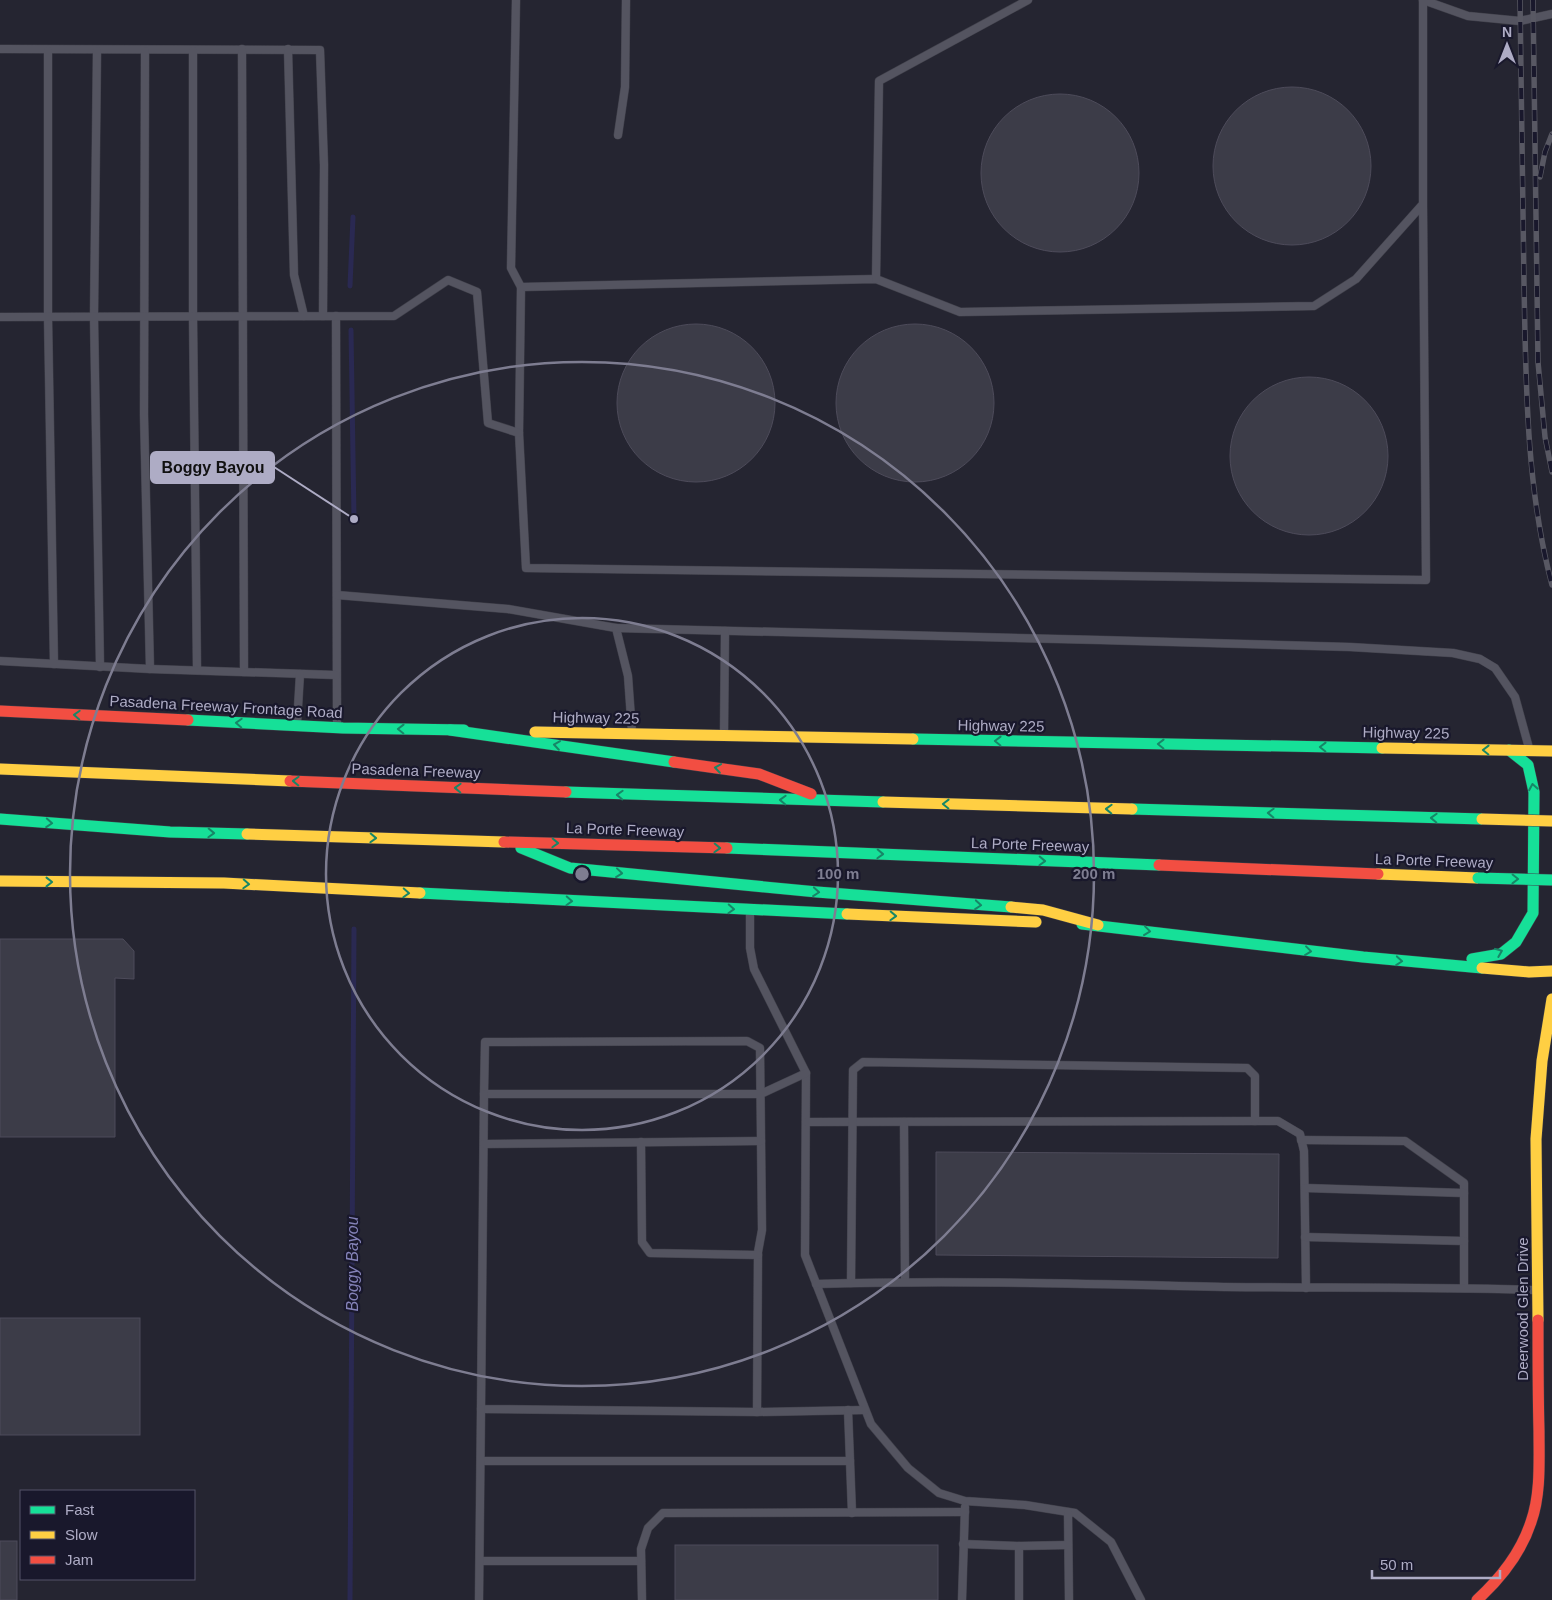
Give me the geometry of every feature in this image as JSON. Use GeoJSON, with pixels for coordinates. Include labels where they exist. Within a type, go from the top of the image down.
{"type":"FeatureCollection","features":[{"type":"Feature","properties":{"kind":"main road","name":"Pasadena Freeway Frontage Road"},"geometry":{"type":"LineString","coordinates":[[0,711],[337,728],[450,730]]}},
{"type":"Feature","properties":{"kind":"main road","name":"Highway 225"},"geometry":{"type":"LineString","coordinates":[[450,730],[1552,751]]}},
{"type":"Feature","properties":{"kind":"main road"},"geometry":{"type":"LineString","coordinates":[[450,730],[759,774],[831,802],[1552,821]]}},
{"type":"Feature","properties":{"kind":"main road"},"geometry":{"type":"LineString","coordinates":[[1434,964],[1501,954],[1516,942],[1533,913],[1534,792],[1528,765],[1509,750]]}},
{"type":"Feature","properties":{"kind":"main road","name":"Pasadena Freeway"},"geometry":{"type":"LineString","coordinates":[[0,769],[831,802]]}},
{"type":"Feature","properties":{"kind":"main road"},"geometry":{"type":"LineString","coordinates":[[0,819],[170,832],[506,841],[570,868],[817,892],[1043,910],[1098,925]]}},
{"type":"Feature","properties":{"kind":"main road","name":"La Porte Freeway"},"geometry":{"type":"LineString","coordinates":[[506,841],[1552,880]]}},
{"type":"Feature","properties":{"kind":"main road"},"geometry":{"type":"LineString","coordinates":[[0,882],[224,883],[750,910],[1098,925],[1363,957],[1528,972],[1552,971]]}},
{"type":"Feature","properties":{"kind":"main road","name":"Deerwood Glen Drive"},"geometry":{"type":"LineString","coordinates":[[1484,1598],[1518,1552],[1532,1520],[1539,1475],[1536,1139],[1542,1061],[1552,999]]}},
{"type":"Feature","properties":{"kind":"lane"},"geometry":{"type":"LineString","coordinates":[[516,0],[511,268],[521,287],[519,433],[526,568],[1426,580],[1423,0],[1468,16],[1520,21],[1552,14]]}},
{"type":"Feature","properties":{"kind":"lane"},"geometry":{"type":"LineString","coordinates":[[618,135],[625,87],[626,0]]}},
{"type":"Feature","properties":{"kind":"lane"},"geometry":{"type":"LineString","coordinates":[[876,278],[879,81],[1028,0]]}},
{"type":"Feature","properties":{"kind":"lane"},"geometry":{"type":"LineString","coordinates":[[0,49],[48,51],[320,50],[324,165],[323,316]]}},
{"type":"Feature","properties":{"kind":"lane"},"geometry":{"type":"LineString","coordinates":[[242,49],[244,672]]}},
{"type":"Feature","properties":{"kind":"lane"},"geometry":{"type":"LineString","coordinates":[[288,49],[294,275],[304,316]]}},
{"type":"Feature","properties":{"kind":"lane"},"geometry":{"type":"LineString","coordinates":[[48,51],[48,317],[54,664]]}},
{"type":"Feature","properties":{"kind":"lane"},"geometry":{"type":"LineString","coordinates":[[97,51],[94,317],[100,666]]}},
{"type":"Feature","properties":{"kind":"lane"},"geometry":{"type":"LineString","coordinates":[[145,51],[144,415],[150,669]]}},
{"type":"Feature","properties":{"kind":"lane"},"geometry":{"type":"LineString","coordinates":[[193,51],[193,316],[197,670]]}},
{"type":"Feature","properties":{"kind":"lane"},"geometry":{"type":"LineString","coordinates":[[521,287],[876,278],[960,312],[1314,306],[1356,278],[1423,204]]}},
{"type":"Feature","properties":{"kind":"lane"},"geometry":{"type":"LineString","coordinates":[[0,318],[394,316],[448,280],[477,292],[488,423],[519,433]]}},
{"type":"Feature","properties":{"kind":"lane"},"geometry":{"type":"LineString","coordinates":[[336,316],[337,728]]}},
{"type":"Feature","properties":{"kind":"lane"},"geometry":{"type":"LineString","coordinates":[[337,595],[508,608],[616,628],[1100,640],[1453,653],[1480,658],[1495,668],[1515,698],[1523,719],[1530,751]]}},
{"type":"Feature","properties":{"kind":"lane"},"geometry":{"type":"LineString","coordinates":[[616,628],[628,676],[632,734]]}},
{"type":"Feature","properties":{"kind":"lane"},"geometry":{"type":"LineString","coordinates":[[724,736],[725,631]]}},
{"type":"Feature","properties":{"kind":"lane"},"geometry":{"type":"LineString","coordinates":[[0,661],[150,669],[336,675]]}},
{"type":"Feature","properties":{"kind":"lane"},"geometry":{"type":"LineString","coordinates":[[297,726],[300,674]]}},
{"type":"Feature","properties":{"kind":"lane"},"geometry":{"type":"LineString","coordinates":[[750,910],[750,948],[754,969],[806,1073],[805,1255],[871,1424],[908,1468],[940,1493],[965,1501],[1025,1505],[1075,1513],[1110,1542],[1141,1600]]}},
{"type":"Feature","properties":{"kind":"lane"},"geometry":{"type":"LineString","coordinates":[[479,1600],[485,1042],[747,1041],[760,1048],[762,1230],[758,1255],[757,1412]]}},
{"type":"Feature","properties":{"kind":"lane"},"geometry":{"type":"LineString","coordinates":[[851,1283],[853,1070],[863,1062],[1247,1068],[1255,1076],[1255,1121]]}},
{"type":"Feature","properties":{"kind":"lane"},"geometry":{"type":"LineString","coordinates":[[484,1094],[761,1094],[806,1073]]}},
{"type":"Feature","properties":{"kind":"lane"},"geometry":{"type":"LineString","coordinates":[[806,1122],[1278,1121],[1300,1134],[1304,1151],[1306,1288]]}},
{"type":"Feature","properties":{"kind":"lane"},"geometry":{"type":"LineString","coordinates":[[904,1122],[905,1281]]}},
{"type":"Feature","properties":{"kind":"lane"},"geometry":{"type":"LineString","coordinates":[[484,1144],[761,1140]]}},
{"type":"Feature","properties":{"kind":"lane"},"geometry":{"type":"LineString","coordinates":[[1302,1140],[1405,1141],[1464,1183],[1464,1288]]}},
{"type":"Feature","properties":{"kind":"lane"},"geometry":{"type":"LineString","coordinates":[[641,1142],[642,1242],[650,1253],[758,1255]]}},
{"type":"Feature","properties":{"kind":"lane"},"geometry":{"type":"LineString","coordinates":[[1305,1188],[1464,1193]]}},
{"type":"Feature","properties":{"kind":"lane"},"geometry":{"type":"LineString","coordinates":[[1305,1237],[1464,1241]]}},
{"type":"Feature","properties":{"kind":"lane"},"geometry":{"type":"LineString","coordinates":[[816,1284],[905,1281],[1538,1290]]}},
{"type":"Feature","properties":{"kind":"lane"},"geometry":{"type":"LineString","coordinates":[[481,1409],[757,1412],[865,1410]]}},
{"type":"Feature","properties":{"kind":"lane"},"geometry":{"type":"LineString","coordinates":[[848,1410],[852,1513]]}},
{"type":"Feature","properties":{"kind":"lane"},"geometry":{"type":"LineString","coordinates":[[480,1461],[850,1461]]}},
{"type":"Feature","properties":{"kind":"lane"},"geometry":{"type":"LineString","coordinates":[[962,1600],[965,1501]]}},
{"type":"Feature","properties":{"kind":"lane"},"geometry":{"type":"LineString","coordinates":[[642,1600],[641,1549],[648,1528],[662,1514],[965,1512]]}},
{"type":"Feature","properties":{"kind":"lane"},"geometry":{"type":"LineString","coordinates":[[1068,1512],[1069,1600]]}},
{"type":"Feature","properties":{"kind":"lane"},"geometry":{"type":"LineString","coordinates":[[963,1544],[1068,1545]]}},
{"type":"Feature","properties":{"kind":"lane"},"geometry":{"type":"LineString","coordinates":[[1018,1546],[1019,1600]]}},
{"type":"Feature","properties":{"kind":"lane"},"geometry":{"type":"LineString","coordinates":[[480,1562],[642,1561]]}},
{"type":"Feature","properties":{"kind":"building"},"geometry":{"type":"Polygon","coordinates":[[[1300,87],[1315,90],[1329,96],[1348,110],[1358,122],[1368,143],[1371,166],[1368,189],[1358,210],[1348,222],[1336,232],[1315,242],[1300,245],[1284,245],[1269,242],[1248,232],[1226,210],[1214,181],[1213,158],[1216,143],[1226,122],[1248,100],[1277,88],[1300,87]]]}},
{"type":"Feature","properties":{"kind":"building"},"geometry":{"type":"Polygon","coordinates":[[[1068,94],[1083,97],[1097,103],[1116,117],[1126,129],[1136,150],[1139,173],[1136,196],[1126,217],[1116,229],[1104,239],[1083,249],[1068,252],[1052,252],[1037,249],[1016,239],[994,217],[982,188],[981,165],[984,150],[994,129],[1016,107],[1045,95],[1068,94]]]}},
{"type":"Feature","properties":{"kind":"building"},"geometry":{"type":"Polygon","coordinates":[[[704,324],[719,327],[733,333],[752,347],[762,359],[772,380],[775,403],[772,426],[762,447],[752,459],[740,469],[719,479],[704,482],[688,482],[673,479],[652,469],[630,447],[618,418],[617,395],[620,380],[630,359],[652,337],[681,325],[704,324]]]}},
{"type":"Feature","properties":{"kind":"building"},"geometry":{"type":"Polygon","coordinates":[[[923,324],[938,327],[952,333],[971,347],[981,359],[991,380],[994,403],[991,426],[981,447],[971,459],[959,469],[938,479],[923,482],[907,482],[892,479],[871,469],[849,447],[837,418],[836,395],[839,380],[849,359],[871,337],[900,325],[923,324]]]}},
{"type":"Feature","properties":{"kind":"building"},"geometry":{"type":"Polygon","coordinates":[[[1317,377],[1332,380],[1346,386],[1365,400],[1375,412],[1385,433],[1388,456],[1385,479],[1375,500],[1365,512],[1353,522],[1332,532],[1317,535],[1301,535],[1286,532],[1265,522],[1243,500],[1231,471],[1230,448],[1233,433],[1243,412],[1265,390],[1294,378],[1317,377]]]}},
{"type":"Feature","properties":{"kind":"building"},"geometry":{"type":"Polygon","coordinates":[[[0,939],[123,939],[134,951],[134,979],[115,978],[115,1137],[0,1137],[0,939]]]}},
{"type":"Feature","properties":{"kind":"building"},"geometry":{"type":"Polygon","coordinates":[[[936,1152],[1279,1154],[1278,1258],[936,1255],[936,1152]]]}},
{"type":"Feature","properties":{"kind":"building"},"geometry":{"type":"Polygon","coordinates":[[[0,1318],[140,1318],[140,1435],[0,1435],[0,1318]]]}},
{"type":"Feature","properties":{"kind":"building"},"geometry":{"type":"Polygon","coordinates":[[[0,1541],[17,1541],[17,1600],[0,1600],[0,1541]]]}},
{"type":"Feature","properties":{"kind":"building"},"geometry":{"type":"Polygon","coordinates":[[[675,1545],[938,1545],[938,1600],[675,1600],[675,1545]]]}},
{"type":"Feature","properties":{"kind":"waterway","name":"Boggy Bayou"},"geometry":{"type":"LineString","coordinates":[[350,286],[353,217]]}},
{"type":"Feature","properties":{"kind":"waterway","name":"Boggy Bayou"},"geometry":{"type":"LineString","coordinates":[[351,330],[354,519]]}},
{"type":"Feature","properties":{"kind":"waterway","name":"Boggy Bayou"},"geometry":{"type":"LineString","coordinates":[[350,1600],[354,929]]}},
{"type":"Feature","properties":{"kind":"railway"},"geometry":{"type":"LineString","coordinates":[[1520,0],[1524,284],[1529,436],[1537,511],[1552,585]]}},
{"type":"Feature","properties":{"kind":"railway"},"geometry":{"type":"LineString","coordinates":[[1533,0],[1538,362],[1545,437],[1552,472]]}},
{"type":"Feature","properties":{"kind":"railway"},"geometry":{"type":"LineString","coordinates":[[1540,177],[1545,152],[1552,134]]}},
{"type":"Feature","properties":{"kind":"traffic: fast"},"geometry":{"type":"LineString","coordinates":[[188,720],[343,728],[464,730]]}},
{"type":"Feature","properties":{"kind":"traffic: fast"},"geometry":{"type":"LineString","coordinates":[[450,730],[674,762]]}},
{"type":"Feature","properties":{"kind":"traffic: fast"},"geometry":{"type":"LineString","coordinates":[[913,739],[1382,748]]}},
{"type":"Feature","properties":{"kind":"traffic: fast"},"geometry":{"type":"LineString","coordinates":[[1472,959],[1501,954],[1516,942],[1533,913],[1534,792],[1528,765],[1509,750]]}},
{"type":"Feature","properties":{"kind":"traffic: fast"},"geometry":{"type":"LineString","coordinates":[[566,792],[883,802]]}},
{"type":"Feature","properties":{"kind":"traffic: fast"},"geometry":{"type":"LineString","coordinates":[[1132,809],[1482,819]]}},
{"type":"Feature","properties":{"kind":"traffic: fast"},"geometry":{"type":"LineString","coordinates":[[0,819],[170,832],[247,834]]}},
{"type":"Feature","properties":{"kind":"traffic: fast"},"geometry":{"type":"LineString","coordinates":[[521,848],[570,868],[817,892],[1011,907]]}},
{"type":"Feature","properties":{"kind":"traffic: fast"},"geometry":{"type":"LineString","coordinates":[[727,848],[1159,865]]}},
{"type":"Feature","properties":{"kind":"traffic: fast"},"geometry":{"type":"LineString","coordinates":[[1478,878],[1552,880]]}},
{"type":"Feature","properties":{"kind":"traffic: fast"},"geometry":{"type":"LineString","coordinates":[[420,893],[847,914]]}},
{"type":"Feature","properties":{"kind":"traffic: fast"},"geometry":{"type":"LineString","coordinates":[[1082,924],[1363,957],[1482,968]]}},
{"type":"Feature","properties":{"kind":"traffic: slow"},"geometry":{"type":"LineString","coordinates":[[535,732],[913,739]]}},
{"type":"Feature","properties":{"kind":"traffic: slow"},"geometry":{"type":"LineString","coordinates":[[1382,748],[1552,751]]}},
{"type":"Feature","properties":{"kind":"traffic: slow"},"geometry":{"type":"LineString","coordinates":[[0,769],[290,781]]}},
{"type":"Feature","properties":{"kind":"traffic: slow"},"geometry":{"type":"LineString","coordinates":[[883,802],[1132,809]]}},
{"type":"Feature","properties":{"kind":"traffic: slow"},"geometry":{"type":"LineString","coordinates":[[1482,819],[1552,821]]}},
{"type":"Feature","properties":{"kind":"traffic: slow"},"geometry":{"type":"LineString","coordinates":[[247,834],[504,842]]}},
{"type":"Feature","properties":{"kind":"traffic: slow"},"geometry":{"type":"LineString","coordinates":[[1378,874],[1478,878]]}},
{"type":"Feature","properties":{"kind":"traffic: slow"},"geometry":{"type":"LineString","coordinates":[[0,881],[224,883],[420,893]]}},
{"type":"Feature","properties":{"kind":"traffic: slow"},"geometry":{"type":"LineString","coordinates":[[1011,907],[1043,910],[1098,925]]}},
{"type":"Feature","properties":{"kind":"traffic: slow"},"geometry":{"type":"LineString","coordinates":[[847,914],[1036,922]]}},
{"type":"Feature","properties":{"kind":"traffic: slow"},"geometry":{"type":"LineString","coordinates":[[1482,968],[1529,972],[1552,971]]}},
{"type":"Feature","properties":{"kind":"traffic: slow"},"geometry":{"type":"LineString","coordinates":[[1538,1320],[1536,1139],[1542,1061],[1552,999]]}},
{"type":"Feature","properties":{"kind":"traffic: jam"},"geometry":{"type":"LineString","coordinates":[[0,711],[188,720]]}},
{"type":"Feature","properties":{"kind":"traffic: jam"},"geometry":{"type":"LineString","coordinates":[[674,762],[759,774],[811,794]]}},
{"type":"Feature","properties":{"kind":"traffic: jam"},"geometry":{"type":"LineString","coordinates":[[290,781],[566,792]]}},
{"type":"Feature","properties":{"kind":"traffic: jam"},"geometry":{"type":"LineString","coordinates":[[504,842],[727,848]]}},
{"type":"Feature","properties":{"kind":"traffic: jam"},"geometry":{"type":"LineString","coordinates":[[1159,865],[1378,874]]}},
{"type":"Feature","properties":{"kind":"traffic: jam"},"geometry":{"type":"LineString","coordinates":[[1477,1600],[1502,1574],[1516,1555],[1527,1533],[1534,1511],[1538,1489],[1539,1466],[1538,1320]]}},
{"type":"Feature","properties":{"kind":"place","name":"Boggy Bayou"},"geometry":{"type":"Point","coordinates":[354,519]}}]}
